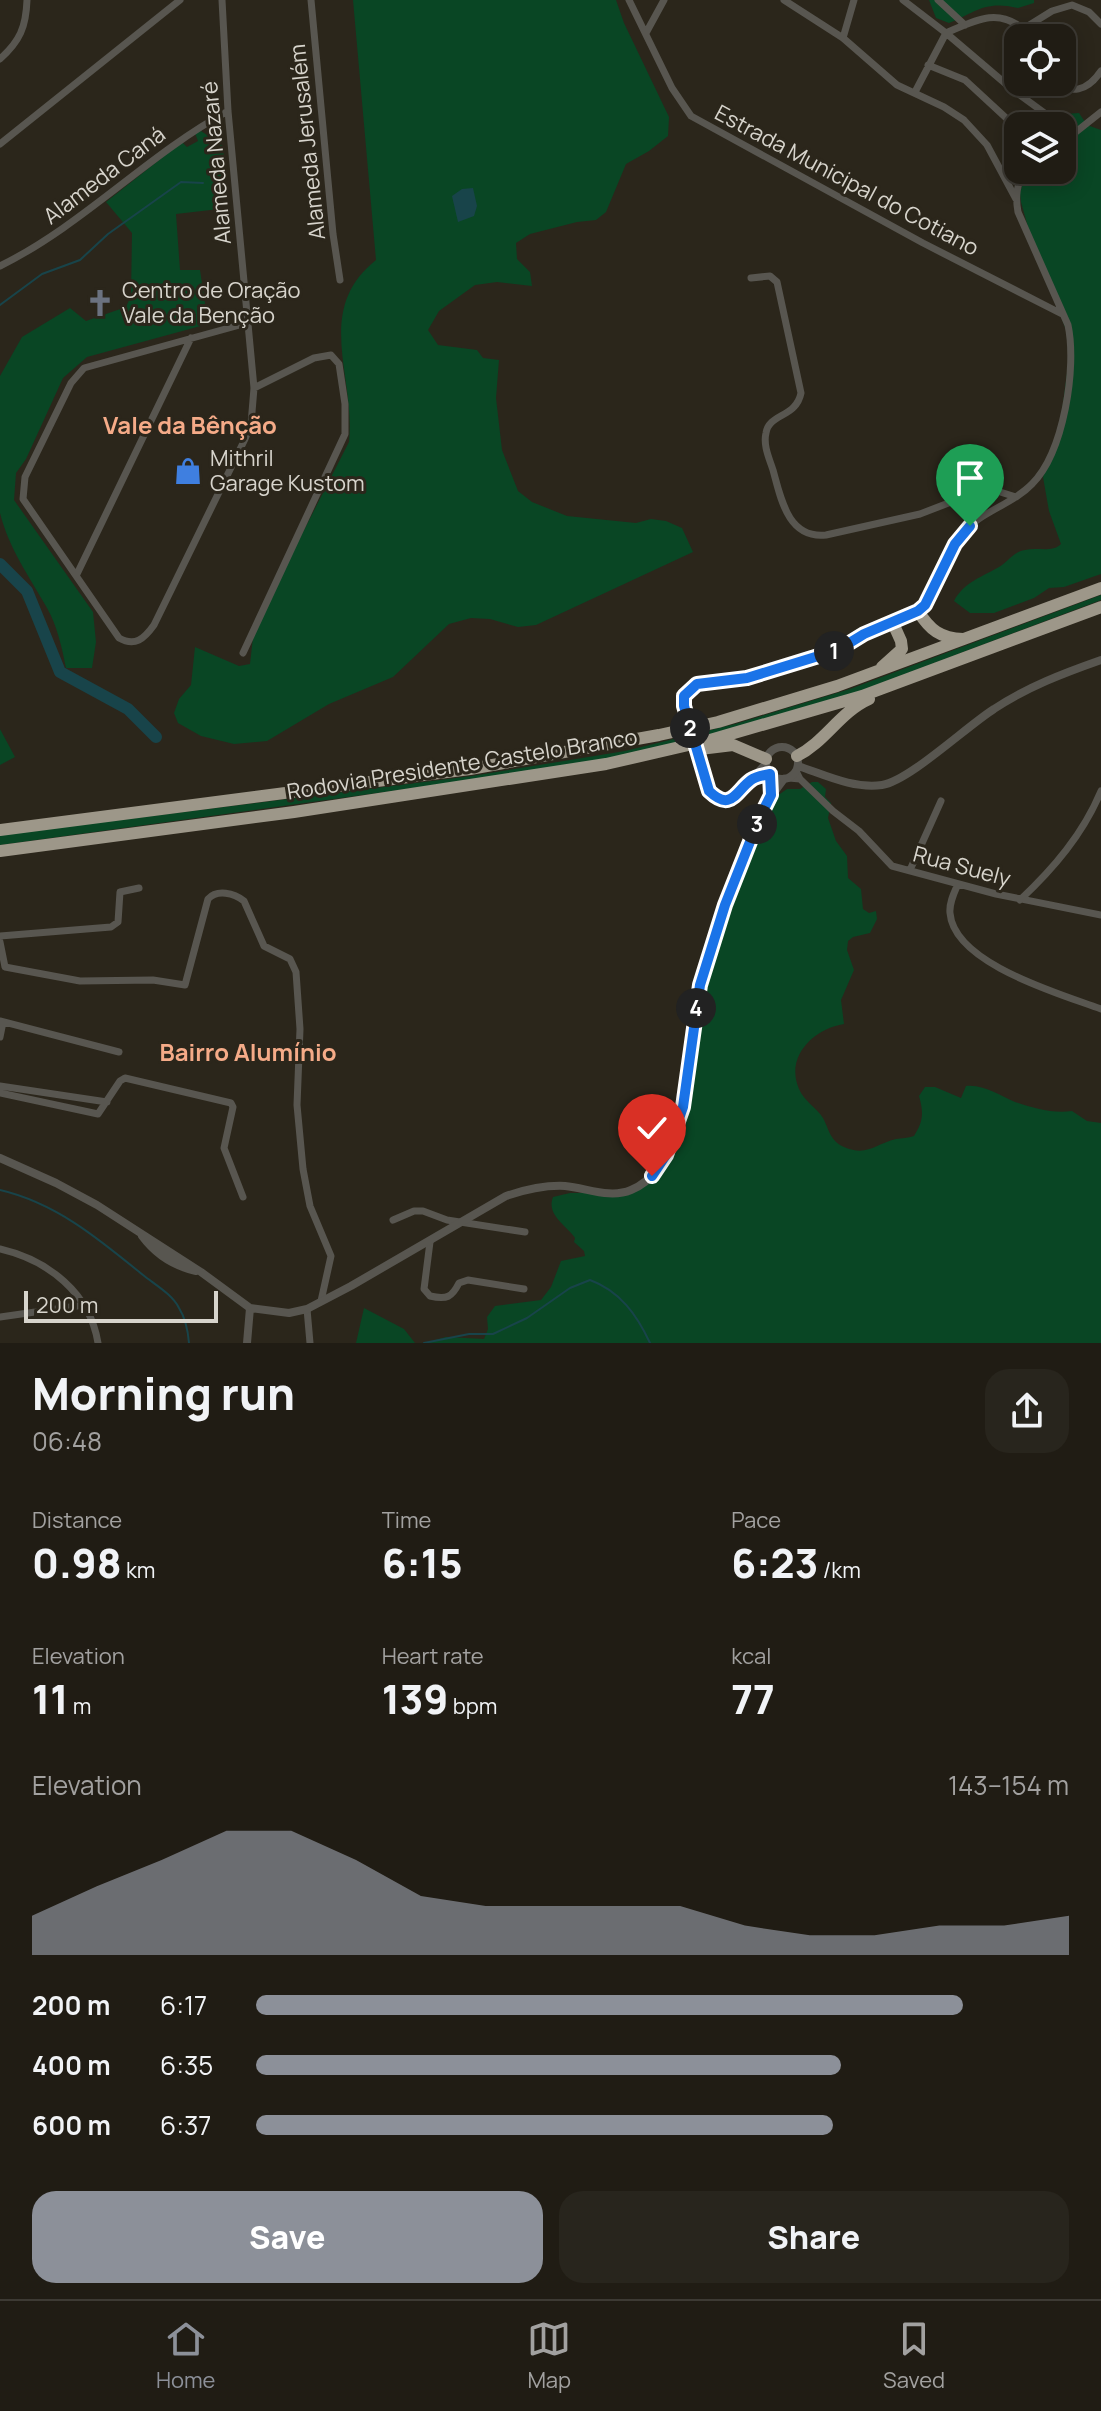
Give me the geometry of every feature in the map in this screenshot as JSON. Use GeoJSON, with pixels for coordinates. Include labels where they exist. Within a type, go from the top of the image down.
{"type":"FeatureCollection","features":[{"type":"Feature","properties":{"kind":"highway","name":"Rodovia Presidente Castelo Branco"},"geometry":{"type":"LineString","coordinates":[[0,830],[288,794],[571,752],[718,722],[873,674],[1101,588]]}},
{"type":"Feature","properties":{"kind":"highway","name":"Rodovia Presidente Castelo Branco"},"geometry":{"type":"LineString","coordinates":[[0,851],[294,812],[606,764],[805,714],[967,659],[1101,607]]}},
{"type":"Feature","properties":{"kind":"highway"},"geometry":{"type":"LineString","coordinates":[[918,611],[937,634],[946,638],[970,639]]}},
{"type":"Feature","properties":{"kind":"highway"},"geometry":{"type":"LineString","coordinates":[[873,674],[902,649],[892,621]]}},
{"type":"Feature","properties":{"kind":"highway"},"geometry":{"type":"LineString","coordinates":[[794,772],[807,751],[863,702],[967,659]]}},
{"type":"Feature","properties":{"kind":"highway"},"geometry":{"type":"LineString","coordinates":[[606,764],[733,745],[766,761]]}},
{"type":"Feature","properties":{"kind":"highway"},"geometry":{"type":"LineString","coordinates":[[0,858],[35,853],[68,843]]}},
{"type":"Feature","properties":{"kind":"street"},"geometry":{"type":"LineString","coordinates":[[0,59],[23,32],[27,0]]}},
{"type":"Feature","properties":{"kind":"street"},"geometry":{"type":"LineString","coordinates":[[0,144],[180,0]]}},
{"type":"Feature","properties":{"kind":"street","name":"Alameda Nazaré"},"geometry":{"type":"LineString","coordinates":[[77,574],[119,638],[128,643],[146,636],[251,424],[254,388],[228,111],[222,0]]}},
{"type":"Feature","properties":{"kind":"street","name":"Alameda Jerusalém"},"geometry":{"type":"LineString","coordinates":[[311,0],[340,280]]}},
{"type":"Feature","properties":{"kind":"street","name":"Estrada Municipal do Cotiano"},"geometry":{"type":"LineString","coordinates":[[629,0],[681,105],[700,123],[1062,314]]}},
{"type":"Feature","properties":{"kind":"street"},"geometry":{"type":"LineString","coordinates":[[646,33],[664,0]]}},
{"type":"Feature","properties":{"kind":"street"},"geometry":{"type":"LineString","coordinates":[[784,0],[843,38],[897,85],[964,120],[987,145],[1004,173]]}},
{"type":"Feature","properties":{"kind":"street"},"geometry":{"type":"LineString","coordinates":[[843,38],[854,0]]}},
{"type":"Feature","properties":{"kind":"street"},"geometry":{"type":"LineString","coordinates":[[903,0],[1043,112]]}},
{"type":"Feature","properties":{"kind":"street"},"geometry":{"type":"LineString","coordinates":[[938,0],[965,25]]}},
{"type":"Feature","properties":{"kind":"street"},"geometry":{"type":"LineString","coordinates":[[1031,24],[1052,11],[1072,5],[1089,12],[1101,24]]}},
{"type":"Feature","properties":{"kind":"street"},"geometry":{"type":"LineString","coordinates":[[915,92],[946,33],[999,16],[1016,24]]}},
{"type":"Feature","properties":{"kind":"street"},"geometry":{"type":"LineString","coordinates":[[928,65],[965,80],[1004,116]]}},
{"type":"Feature","properties":{"kind":"street"},"geometry":{"type":"LineString","coordinates":[[1076,91],[1092,83],[1101,71]]}},
{"type":"Feature","properties":{"kind":"street","name":"Alameda Caná"},"geometry":{"type":"LineString","coordinates":[[0,266],[54,236],[195,128],[228,111]]}},
{"type":"Feature","properties":{"kind":"street"},"geometry":{"type":"LineString","coordinates":[[1076,132],[1101,112]]}},
{"type":"Feature","properties":{"kind":"street"},"geometry":{"type":"LineString","coordinates":[[794,772],[791,749],[781,747],[772,750],[736,797],[727,801],[716,798],[709,791],[699,764],[684,706],[687,691],[697,684],[747,678],[830,652],[918,611],[925,605],[962,535],[980,518],[1032,485],[1043,471],[1067,402],[1072,342],[1009,184]]}},
{"type":"Feature","properties":{"kind":"street"},"geometry":{"type":"LineString","coordinates":[[1016,199],[1018,184]]}},
{"type":"Feature","properties":{"kind":"street"},"geometry":{"type":"LineString","coordinates":[[751,278],[770,276],[777,282],[801,393],[799,403],[792,411],[771,422],[765,435],[765,445],[783,504],[796,527],[816,536],[826,535],[920,514],[977,492],[997,491],[1016,497]]}},
{"type":"Feature","properties":{"kind":"street"},"geometry":{"type":"LineString","coordinates":[[191,338],[77,574],[23,499],[25,477],[71,383],[84,368],[191,338],[247,323]]}},
{"type":"Feature","properties":{"kind":"street"},"geometry":{"type":"LineString","coordinates":[[243,653],[345,434],[345,404],[339,364],[331,355],[254,388]]}},
{"type":"Feature","properties":{"kind":"street"},"geometry":{"type":"LineString","coordinates":[[751,779],[794,772],[863,785],[891,782],[907,774],[996,707],[1023,692],[1101,660]]}},
{"type":"Feature","properties":{"kind":"street"},"geometry":{"type":"LineString","coordinates":[[766,761],[771,795]]}},
{"type":"Feature","properties":{"kind":"street"},"geometry":{"type":"LineString","coordinates":[[0,1158],[56,1183],[137,1229],[250,1308],[289,1313],[307,1309],[430,1242],[506,1196],[524,1190],[564,1186],[616,1194],[630,1191],[652,1176],[666,1155],[683,1107],[696,1007],[711,948],[741,862],[771,795],[794,772]]}},
{"type":"Feature","properties":{"kind":"street","name":"Rua Suely"},"geometry":{"type":"LineString","coordinates":[[794,772],[833,811],[859,831],[892,866],[1020,900],[1101,915]]}},
{"type":"Feature","properties":{"kind":"street"},"geometry":{"type":"LineString","coordinates":[[1020,900],[1066,851],[1101,791]]}},
{"type":"Feature","properties":{"kind":"street"},"geometry":{"type":"LineString","coordinates":[[910,870],[941,801]]}},
{"type":"Feature","properties":{"kind":"street"},"geometry":{"type":"LineString","coordinates":[[958,884],[950,905],[951,918],[965,943],[975,953],[1010,974],[1101,1009]]}},
{"type":"Feature","properties":{"kind":"street"},"geometry":{"type":"LineString","coordinates":[[0,936],[111,927],[118,922],[120,892],[139,888]]}},
{"type":"Feature","properties":{"kind":"street"},"geometry":{"type":"LineString","coordinates":[[0,942],[5,967],[80,981],[164,980],[185,985],[208,899],[216,893],[231,894],[244,901],[264,946],[286,956],[294,966],[300,1029],[297,1105],[301,1156],[310,1206],[331,1256],[321,1301]]}},
{"type":"Feature","properties":{"kind":"street"},"geometry":{"type":"LineString","coordinates":[[0,1037],[1,1022],[119,1052]]}},
{"type":"Feature","properties":{"kind":"street"},"geometry":{"type":"LineString","coordinates":[[0,1093],[98,1114],[125,1078],[231,1103],[233,1107],[224,1148],[243,1197]]}},
{"type":"Feature","properties":{"kind":"street"},"geometry":{"type":"LineString","coordinates":[[0,1086],[107,1102]]}},
{"type":"Feature","properties":{"kind":"street"},"geometry":{"type":"LineString","coordinates":[[80,1109],[82,1099]]}},
{"type":"Feature","properties":{"kind":"street"},"geometry":{"type":"LineString","coordinates":[[393,1220],[414,1211],[423,1211],[447,1220],[525,1232]]}},
{"type":"Feature","properties":{"kind":"street"},"geometry":{"type":"LineString","coordinates":[[430,1242],[426,1292],[438,1298],[452,1296],[463,1280],[524,1289]]}},
{"type":"Feature","properties":{"kind":"street"},"geometry":{"type":"LineString","coordinates":[[0,1249],[32,1260],[63,1280],[84,1305],[98,1343]]}},
{"type":"Feature","properties":{"kind":"street"},"geometry":{"type":"LineString","coordinates":[[0,1317],[84,1305]]}},
{"type":"Feature","properties":{"kind":"street"},"geometry":{"type":"LineString","coordinates":[[247,1343],[250,1308]]}},
{"type":"Feature","properties":{"kind":"street"},"geometry":{"type":"LineString","coordinates":[[307,1309],[310,1343]]}},
{"type":"Feature","properties":{"kind":"green space"},"geometry":{"type":"Polygon","coordinates":[[[353,0],[616,0],[669,117],[668,136],[626,164],[606,212],[596,220],[530,234],[516,243],[517,259],[530,272],[532,286],[497,282],[475,285],[439,311],[428,330],[438,345],[477,350],[483,358],[499,360],[496,398],[502,450],[518,491],[532,502],[567,516],[636,523],[651,519],[666,521],[682,528],[693,552],[536,625],[518,627],[490,619],[471,618],[449,624],[393,677],[329,704],[267,741],[234,744],[201,736],[178,723],[174,713],[179,699],[191,685],[195,647],[239,666],[250,664],[254,628],[349,442],[342,322],[346,300],[357,280],[376,260],[353,0]]]}},
{"type":"Feature","properties":{"kind":"green space"},"geometry":{"type":"Polygon","coordinates":[[[929,0],[1034,0],[1034,3],[1018,8],[989,6],[949,23],[936,18],[929,0]]]}},
{"type":"Feature","properties":{"kind":"green space"},"geometry":{"type":"Polygon","coordinates":[[[1076,113],[1087,125],[1101,130],[1101,574],[1064,587],[1049,588],[1034,598],[994,613],[970,613],[954,601],[968,585],[1021,551],[1053,548],[1061,544],[1049,511],[1043,477],[1058,441],[1071,343],[1031,238],[1020,193],[1023,184],[1076,184],[1076,113]]]}},
{"type":"Feature","properties":{"kind":"green space"},"geometry":{"type":"Polygon","coordinates":[[[201,131],[223,146],[228,208],[176,214],[180,270],[200,270],[208,324],[87,357],[63,378],[26,459],[16,473],[14,500],[93,612],[96,642],[92,668],[66,668],[54,622],[14,550],[0,513],[0,376],[22,337],[70,308],[86,321],[126,307],[131,296],[132,233],[106,202],[182,142],[187,147],[198,141],[195,133],[201,131]]]}},
{"type":"Feature","properties":{"kind":"green space"},"geometry":{"type":"Polygon","coordinates":[[[1101,595],[1101,600],[852,694],[774,718],[625,756],[0,845],[0,835],[472,776],[625,751],[735,724],[850,689],[1101,595]]]}},
{"type":"Feature","properties":{"kind":"green space"},"geometry":{"type":"Polygon","coordinates":[[[0,729],[15,757],[0,765],[0,729]]]}},
{"type":"Feature","properties":{"kind":"green space"},"geometry":{"type":"Polygon","coordinates":[[[818,782],[826,789],[825,797],[831,803],[828,818],[836,841],[847,856],[848,878],[861,889],[863,909],[869,913],[876,911],[877,919],[870,933],[848,941],[847,950],[854,970],[841,1000],[844,1024],[822,1032],[805,1046],[796,1066],[801,1093],[823,1118],[836,1141],[859,1151],[914,1136],[922,1117],[919,1096],[925,1087],[935,1087],[961,1098],[966,1086],[979,1087],[1015,1102],[1051,1111],[1072,1111],[1087,1121],[1101,1123],[1101,1343],[425,1343],[446,1337],[484,1339],[488,1329],[487,1317],[495,1306],[541,1300],[551,1287],[561,1261],[585,1256],[552,1209],[553,1197],[570,1193],[625,1193],[664,1164],[677,1143],[687,1116],[705,990],[756,830],[777,796],[787,789],[800,789],[818,782]]]}},
{"type":"Feature","properties":{"kind":"green space"},"geometry":{"type":"Polygon","coordinates":[[[364,1308],[404,1329],[415,1343],[356,1343],[364,1308]]]}},
{"type":"Feature","properties":{"kind":"water"},"geometry":{"type":"Polygon","coordinates":[[[473,188],[477,206],[474,216],[458,222],[452,196],[462,189],[473,188]]]}},
{"type":"Feature","properties":{"kind":"waterway"},"geometry":{"type":"LineString","coordinates":[[0,305],[42,274],[80,260],[108,234],[181,182],[203,183]]}},
{"type":"Feature","properties":{"kind":"waterway"},"geometry":{"type":"LineString","coordinates":[[0,564],[27,591],[60,672],[128,709],[156,737]]}},
{"type":"Feature","properties":{"kind":"waterway"},"geometry":{"type":"LineString","coordinates":[[0,1190],[40,1204],[76,1224],[172,1298],[186,1325],[189,1343]]}},
{"type":"Feature","properties":{"kind":"waterway"},"geometry":{"type":"LineString","coordinates":[[424,1343],[469,1334],[493,1334],[527,1318],[570,1288],[590,1280],[619,1297],[650,1343]]}},
{"type":"Feature","properties":{"kind":"place","name":"Centro de Oração Vale da Benção"},"geometry":{"type":"Point","coordinates":[100,303]}},
{"type":"Feature","properties":{"kind":"place","name":"Mithril Garage Kustom"},"geometry":{"type":"Point","coordinates":[188,471]}},
{"type":"Feature","properties":{"kind":"district","name":"Vale da Bênção"},"geometry":{"type":"Point","coordinates":[190,426]}},
{"type":"Feature","properties":{"kind":"district","name":"Bairro Alumínio"},"geometry":{"type":"Point","coordinates":[248,1053]}},
{"type":"Feature","properties":{"kind":"route"},"geometry":{"type":"LineString","coordinates":[[652,1176],[666,1155],[683,1107],[696,1007],[711,948],[741,862],[771,795],[770,774],[751,779],[736,797],[727,801],[716,798],[709,791],[684,706],[684,696],[697,684],[747,678],[838,650],[864,634],[918,611],[932,593],[955,544],[970,526]]}}]}
